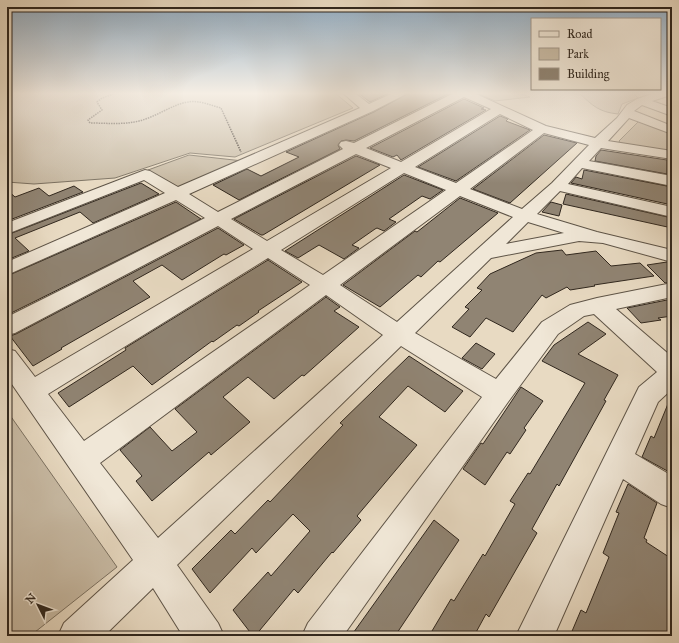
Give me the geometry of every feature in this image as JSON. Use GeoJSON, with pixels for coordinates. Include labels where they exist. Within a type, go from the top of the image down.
{"type":"FeatureCollection","features":[{"type":"Feature","properties":{"kind":"street"},"geometry":{"type":"LineString","coordinates":[[7,269],[337,123]]}},
{"type":"Feature","properties":{"kind":"street"},"geometry":{"type":"LineString","coordinates":[[7,327],[405,123]]}},
{"type":"Feature","properties":{"kind":"street"},"geometry":{"type":"LineString","coordinates":[[32,391],[405,168],[477,123]]}},
{"type":"Feature","properties":{"kind":"street"},"geometry":{"type":"LineString","coordinates":[[529,123],[542,129],[598,143],[672,155]]}},
{"type":"Feature","properties":{"kind":"street"},"geometry":{"type":"LineString","coordinates":[[77,636],[557,186],[618,123]]}},
{"type":"Feature","properties":{"kind":"street"},"geometry":{"type":"LineString","coordinates":[[654,123],[672,130]]}},
{"type":"Feature","properties":{"kind":"street"},"geometry":{"type":"LineString","coordinates":[[81,460],[542,129]]}},
{"type":"Feature","properties":{"kind":"street"},"geometry":{"type":"LineString","coordinates":[[313,134],[355,148],[525,216],[591,236],[672,256]]}},
{"type":"Feature","properties":{"kind":"street"},"geometry":{"type":"LineString","coordinates":[[580,163],[672,181]]}},
{"type":"Feature","properties":{"kind":"street"},"geometry":{"type":"LineString","coordinates":[[7,229],[145,174],[217,220],[325,285],[399,334],[499,394]]}},
{"type":"Feature","properties":{"kind":"street"},"geometry":{"type":"LineString","coordinates":[[557,186],[672,212]]}},
{"type":"Feature","properties":{"kind":"street"},"geometry":{"type":"LineString","coordinates":[[484,254],[580,236],[591,236]]}},
{"type":"Feature","properties":{"kind":"street"},"geometry":{"type":"LineString","coordinates":[[321,636],[499,394],[550,328],[578,310],[672,290]]}},
{"type":"Feature","properties":{"kind":"street"},"geometry":{"type":"LineString","coordinates":[[535,636],[619,460],[648,395],[672,373],[597,305]]}},
{"type":"Feature","properties":{"kind":"street"},"geometry":{"type":"LineString","coordinates":[[7,358],[155,562],[205,636]]}},
{"type":"Feature","properties":{"kind":"street"},"geometry":{"type":"LineString","coordinates":[[619,460],[672,493]]}},
{"type":"Feature","properties":{"kind":"path"},"geometry":{"type":"LineString","coordinates":[[90,123],[125,123]]}},
{"type":"Feature","properties":{"kind":"path"},"geometry":{"type":"LineString","coordinates":[[228,123],[246,163]]}},
{"type":"Feature","properties":{"kind":"green space"},"geometry":{"type":"Polygon","coordinates":[[[7,123],[317,123],[235,157],[190,153],[115,178],[34,184],[7,182],[7,123]]]}},
{"type":"Feature","properties":{"kind":"green space"},"geometry":{"type":"Polygon","coordinates":[[[637,123],[648,123],[672,132],[672,153],[621,145],[619,141],[637,123]]]}},
{"type":"Feature","properties":{"kind":"green space"},"geometry":{"type":"Polygon","coordinates":[[[189,155],[243,161],[184,187],[176,187],[148,170],[189,155]]]}},
{"type":"Feature","properties":{"kind":"green space"},"geometry":{"type":"Polygon","coordinates":[[[7,411],[117,567],[30,636],[7,636],[7,411]]]}},
{"type":"Feature","properties":{"kind":"building"},"geometry":{"type":"Polygon","coordinates":[[[350,123],[390,123],[354,141],[341,141],[338,145],[340,149],[239,200],[213,185],[247,169],[261,176],[299,157],[286,152],[350,123]]]}},
{"type":"Feature","properties":{"kind":"building"},"geometry":{"type":"Polygon","coordinates":[[[418,123],[464,123],[401,160],[397,155],[393,157],[370,148],[418,123]]]}},
{"type":"Feature","properties":{"kind":"building"},"geometry":{"type":"Polygon","coordinates":[[[489,123],[511,123],[530,130],[456,181],[418,167],[489,123]]]}},
{"type":"Feature","properties":{"kind":"building"},"geometry":{"type":"Polygon","coordinates":[[[544,135],[577,143],[510,203],[473,189],[544,135]]]}},
{"type":"Feature","properties":{"kind":"building"},"geometry":{"type":"Polygon","coordinates":[[[601,150],[667,160],[667,174],[595,161],[596,156],[601,150]]]}},
{"type":"Feature","properties":{"kind":"building"},"geometry":{"type":"Polygon","coordinates":[[[356,156],[380,165],[263,235],[234,219],[356,156]]]}},
{"type":"Feature","properties":{"kind":"building"},"geometry":{"type":"Polygon","coordinates":[[[584,170],[672,187],[672,205],[571,183],[576,177],[582,179],[584,170]]]}},
{"type":"Feature","properties":{"kind":"building"},"geometry":{"type":"Polygon","coordinates":[[[404,175],[443,190],[430,199],[422,196],[389,219],[396,222],[384,231],[377,228],[375,229],[352,245],[359,248],[344,259],[319,245],[298,258],[285,251],[404,175]]]}},
{"type":"Feature","properties":{"kind":"building"},"geometry":{"type":"Polygon","coordinates":[[[141,183],[159,194],[93,223],[80,212],[15,238],[29,251],[7,260],[7,235],[141,183]]]}},
{"type":"Feature","properties":{"kind":"building"},"geometry":{"type":"Polygon","coordinates":[[[74,186],[83,192],[7,221],[7,190],[15,197],[39,188],[49,196],[74,186]]]}},
{"type":"Feature","properties":{"kind":"building"},"geometry":{"type":"Polygon","coordinates":[[[566,194],[672,218],[672,228],[563,204],[566,194]]]}},
{"type":"Feature","properties":{"kind":"building"},"geometry":{"type":"Polygon","coordinates":[[[460,198],[498,213],[440,262],[438,261],[421,277],[418,275],[380,307],[343,285],[415,231],[417,232],[460,198]]]}},
{"type":"Feature","properties":{"kind":"building"},"geometry":{"type":"Polygon","coordinates":[[[176,202],[201,219],[7,315],[7,276],[176,202]]]}},
{"type":"Feature","properties":{"kind":"building"},"geometry":{"type":"Polygon","coordinates":[[[551,202],[562,205],[559,216],[542,212],[551,202]]]}},
{"type":"Feature","properties":{"kind":"building"},"geometry":{"type":"Polygon","coordinates":[[[218,228],[244,245],[226,255],[224,254],[182,280],[162,265],[133,281],[150,297],[61,348],[62,349],[33,366],[10,336],[16,334],[218,228]]]}},
{"type":"Feature","properties":{"kind":"building"},"geometry":{"type":"Polygon","coordinates":[[[562,250],[566,255],[596,251],[611,266],[640,263],[654,276],[570,290],[567,287],[546,298],[542,295],[513,332],[486,318],[470,337],[452,327],[469,309],[465,307],[482,290],[477,288],[490,274],[536,253],[562,250]]]}},
{"type":"Feature","properties":{"kind":"building"},"geometry":{"type":"Polygon","coordinates":[[[268,260],[302,282],[258,311],[259,312],[239,326],[237,325],[213,342],[212,341],[152,385],[133,366],[69,407],[58,393],[126,350],[125,348],[268,260]]]}},
{"type":"Feature","properties":{"kind":"building"},"geometry":{"type":"Polygon","coordinates":[[[667,262],[672,263],[672,282],[665,283],[647,265],[667,262]]]}},
{"type":"Feature","properties":{"kind":"building"},"geometry":{"type":"Polygon","coordinates":[[[326,297],[340,307],[334,311],[359,327],[304,376],[302,375],[274,399],[248,377],[223,397],[250,422],[211,455],[209,452],[152,501],[136,481],[142,476],[120,450],[150,427],[172,451],[197,432],[175,409],[326,297]]]}},
{"type":"Feature","properties":{"kind":"building"},"geometry":{"type":"Polygon","coordinates":[[[672,299],[672,316],[658,318],[661,320],[641,323],[627,308],[672,299]]]}},
{"type":"Feature","properties":{"kind":"building"},"geometry":{"type":"Polygon","coordinates":[[[588,322],[606,334],[578,354],[618,375],[604,400],[606,401],[559,486],[557,484],[532,529],[537,533],[489,617],[486,614],[474,636],[429,636],[451,599],[454,601],[483,554],[485,556],[515,504],[510,501],[528,473],[530,474],[585,383],[542,361],[554,345],[588,322]]]}},
{"type":"Feature","properties":{"kind":"building"},"geometry":{"type":"Polygon","coordinates":[[[476,343],[495,354],[482,369],[462,358],[476,343]]]}},
{"type":"Feature","properties":{"kind":"building"},"geometry":{"type":"Polygon","coordinates":[[[409,356],[463,391],[445,412],[408,386],[379,417],[417,445],[357,516],[361,520],[333,553],[332,552],[298,593],[294,589],[255,636],[253,636],[233,610],[268,572],[271,576],[310,531],[293,514],[256,553],[252,548],[210,593],[192,569],[231,530],[235,534],[268,500],[270,502],[343,425],[340,423],[409,356]]]}},
{"type":"Feature","properties":{"kind":"building"},"geometry":{"type":"Polygon","coordinates":[[[521,387],[543,401],[524,428],[526,430],[510,454],[507,452],[485,485],[463,469],[481,443],[483,444],[521,387]]]}},
{"type":"Feature","properties":{"kind":"building"},"geometry":{"type":"Polygon","coordinates":[[[672,394],[671,473],[642,457],[651,436],[654,438],[672,394]]]}},
{"type":"Feature","properties":{"kind":"building"},"geometry":{"type":"Polygon","coordinates":[[[628,484],[657,503],[644,538],[647,540],[646,542],[672,559],[672,636],[570,636],[581,610],[586,613],[609,557],[603,553],[619,513],[616,512],[628,484]]]}},
{"type":"Feature","properties":{"kind":"building"},"geometry":{"type":"Polygon","coordinates":[[[434,520],[459,540],[395,636],[351,636],[434,520]]]}}]}
